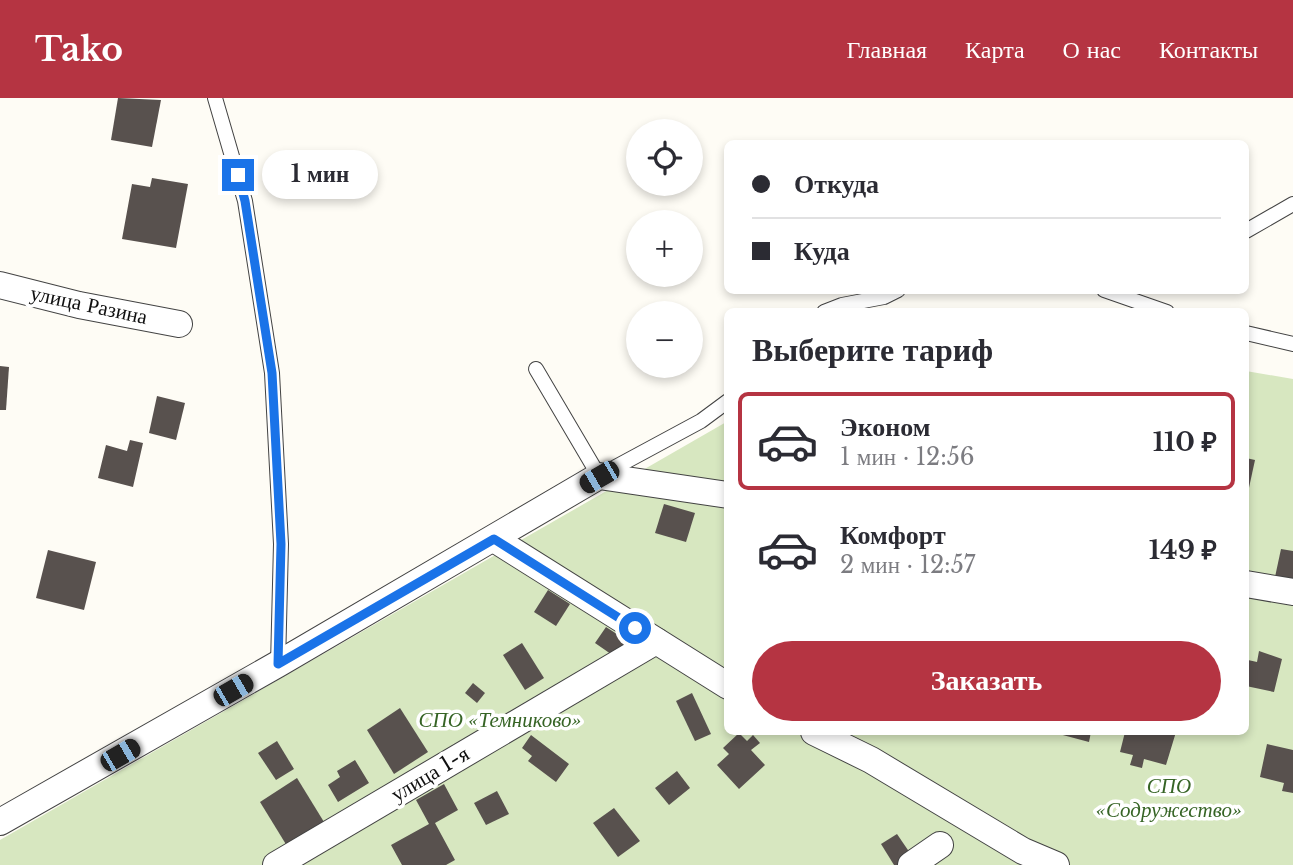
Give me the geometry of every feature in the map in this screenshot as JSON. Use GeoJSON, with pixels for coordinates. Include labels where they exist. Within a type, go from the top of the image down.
{"type":"FeatureCollection","features":[{"type":"Feature","properties":{"kind":"street","name":"улица Разина"},"geometry":{"type":"LineString","coordinates":[[0,285],[79,305],[179,324]]}},
{"type":"Feature","properties":{"kind":"street"},"geometry":{"type":"LineString","coordinates":[[0,822],[599,477],[724,494]]}},
{"type":"Feature","properties":{"kind":"street"},"geometry":{"type":"LineString","coordinates":[[494,539],[724,684]]}},
{"type":"Feature","properties":{"kind":"street"},"geometry":{"type":"LineString","coordinates":[[1249,585],[1293,592]]}},
{"type":"Feature","properties":{"kind":"street","name":"улица 1-я"},"geometry":{"type":"LineString","coordinates":[[276,865],[656,641]]}},
{"type":"Feature","properties":{"kind":"street"},"geometry":{"type":"LineString","coordinates":[[820,735],[871,760],[1023,850],[1056,865]]}},
{"type":"Feature","properties":{"kind":"street"},"geometry":{"type":"LineString","coordinates":[[911,865],[940,845]]}},
{"type":"Feature","properties":{"kind":"lane"},"geometry":{"type":"LineString","coordinates":[[215,98],[245,201],[272,373],[281,544],[278,664]]}},
{"type":"Feature","properties":{"kind":"lane"},"geometry":{"type":"LineString","coordinates":[[1249,229],[1293,204]]}},
{"type":"Feature","properties":{"kind":"lane"},"geometry":{"type":"LineString","coordinates":[[834,308],[889,294]]}},
{"type":"Feature","properties":{"kind":"lane"},"geometry":{"type":"LineString","coordinates":[[1118,294],[1156,308]]}},
{"type":"Feature","properties":{"kind":"lane"},"geometry":{"type":"LineString","coordinates":[[1249,334],[1293,344]]}},
{"type":"Feature","properties":{"kind":"lane"},"geometry":{"type":"LineString","coordinates":[[536,369],[599,477],[701,421],[724,404]]}},
{"type":"Feature","properties":{"kind":"green space","name":"СПО «Темниково»"},"geometry":{"type":"Polygon","coordinates":[[[1249,372],[1293,379],[1293,865],[0,865],[0,840],[724,423],[724,735],[1249,735],[1249,372]]]}},
{"type":"Feature","properties":{"kind":"building"},"geometry":{"type":"Polygon","coordinates":[[[118,98],[161,100],[152,147],[111,140],[118,98]]]}},
{"type":"Feature","properties":{"kind":"building"},"geometry":{"type":"Polygon","coordinates":[[[152,178],[188,184],[176,248],[122,239],[132,184],[150,187],[152,178]]]}},
{"type":"Feature","properties":{"kind":"building"},"geometry":{"type":"Polygon","coordinates":[[[0,366],[9,367],[6,410],[0,410],[0,366]]]}},
{"type":"Feature","properties":{"kind":"building"},"geometry":{"type":"Polygon","coordinates":[[[157,396],[185,403],[176,440],[149,433],[157,396]]]}},
{"type":"Feature","properties":{"kind":"building"},"geometry":{"type":"Polygon","coordinates":[[[130,440],[143,443],[133,487],[98,478],[106,445],[127,451],[130,440]]]}},
{"type":"Feature","properties":{"kind":"building"},"geometry":{"type":"Polygon","coordinates":[[[1249,459],[1255,460],[1249,488],[1249,459]]]}},
{"type":"Feature","properties":{"kind":"building"},"geometry":{"type":"Polygon","coordinates":[[[664,504],[695,513],[686,542],[655,533],[664,504]]]}},
{"type":"Feature","properties":{"kind":"building"},"geometry":{"type":"Polygon","coordinates":[[[1281,549],[1293,551],[1293,581],[1275,577],[1281,549]]]}},
{"type":"Feature","properties":{"kind":"building"},"geometry":{"type":"Polygon","coordinates":[[[48,550],[96,562],[84,610],[36,598],[48,550]]]}},
{"type":"Feature","properties":{"kind":"building"},"geometry":{"type":"Polygon","coordinates":[[[548,590],[570,604],[556,626],[534,612],[548,590]]]}},
{"type":"Feature","properties":{"kind":"building"},"geometry":{"type":"Polygon","coordinates":[[[606,627],[623,638],[625,635],[634,641],[621,661],[595,643],[606,627]]]}},
{"type":"Feature","properties":{"kind":"building"},"geometry":{"type":"Polygon","coordinates":[[[522,643],[544,678],[525,690],[503,655],[522,643]]]}},
{"type":"Feature","properties":{"kind":"building"},"geometry":{"type":"Polygon","coordinates":[[[1259,651],[1282,659],[1274,692],[1249,687],[1249,660],[1257,662],[1259,651]]]}},
{"type":"Feature","properties":{"kind":"building"},"geometry":{"type":"Polygon","coordinates":[[[473,683],[485,693],[477,703],[465,693],[473,683]]]}},
{"type":"Feature","properties":{"kind":"building"},"geometry":{"type":"Polygon","coordinates":[[[692,693],[711,734],[695,741],[676,701],[692,693]]]}},
{"type":"Feature","properties":{"kind":"building"},"geometry":{"type":"Polygon","coordinates":[[[400,708],[428,752],[394,774],[367,730],[400,708]]]}},
{"type":"Feature","properties":{"kind":"building"},"geometry":{"type":"Polygon","coordinates":[[[531,735],[569,764],[556,782],[528,761],[532,756],[522,748],[531,735]]]}},
{"type":"Feature","properties":{"kind":"building"},"geometry":{"type":"Polygon","coordinates":[[[737,735],[741,735],[747,741],[753,735],[760,743],[751,750],[765,765],[739,789],[717,765],[729,754],[723,748],[737,735]]]}},
{"type":"Feature","properties":{"kind":"building"},"geometry":{"type":"Polygon","coordinates":[[[1063,735],[1090,735],[1089,742],[1063,735]]]}},
{"type":"Feature","properties":{"kind":"building"},"geometry":{"type":"Polygon","coordinates":[[[1124,735],[1175,735],[1166,765],[1144,759],[1142,768],[1130,765],[1133,755],[1120,752],[1124,735]]]}},
{"type":"Feature","properties":{"kind":"building"},"geometry":{"type":"Polygon","coordinates":[[[277,741],[294,769],[276,780],[258,753],[277,741]]]}},
{"type":"Feature","properties":{"kind":"building"},"geometry":{"type":"Polygon","coordinates":[[[1267,744],[1293,750],[1293,793],[1282,791],[1284,783],[1260,777],[1267,744]]]}},
{"type":"Feature","properties":{"kind":"building"},"geometry":{"type":"Polygon","coordinates":[[[355,760],[369,783],[338,802],[328,785],[340,777],[337,771],[355,760]]]}},
{"type":"Feature","properties":{"kind":"building"},"geometry":{"type":"Polygon","coordinates":[[[677,771],[690,788],[669,805],[655,788],[677,771]]]}},
{"type":"Feature","properties":{"kind":"building"},"geometry":{"type":"Polygon","coordinates":[[[297,778],[324,822],[287,846],[260,802],[297,778]]]}},
{"type":"Feature","properties":{"kind":"building"},"geometry":{"type":"Polygon","coordinates":[[[444,784],[458,810],[435,823],[455,860],[446,865],[402,865],[391,845],[429,824],[416,800],[444,784]]]}},
{"type":"Feature","properties":{"kind":"building"},"geometry":{"type":"Polygon","coordinates":[[[497,791],[509,814],[486,825],[474,803],[497,791]]]}},
{"type":"Feature","properties":{"kind":"building"},"geometry":{"type":"Polygon","coordinates":[[[614,808],[640,841],[618,857],[593,823],[614,808]]]}},
{"type":"Feature","properties":{"kind":"building"},"geometry":{"type":"Polygon","coordinates":[[[897,834],[912,856],[899,865],[894,865],[881,844],[897,834]]]}},
{"type":"Feature","properties":{"kind":"route"},"geometry":{"type":"LineString","coordinates":[[238,175],[245,201],[272,373],[281,544],[278,664],[494,539],[635,628]]}},
{"type":"Feature","properties":{"kind":"park label","name":"СПО «Содружество»"},"geometry":{"type":"Point","coordinates":[1169,798]}}]}
